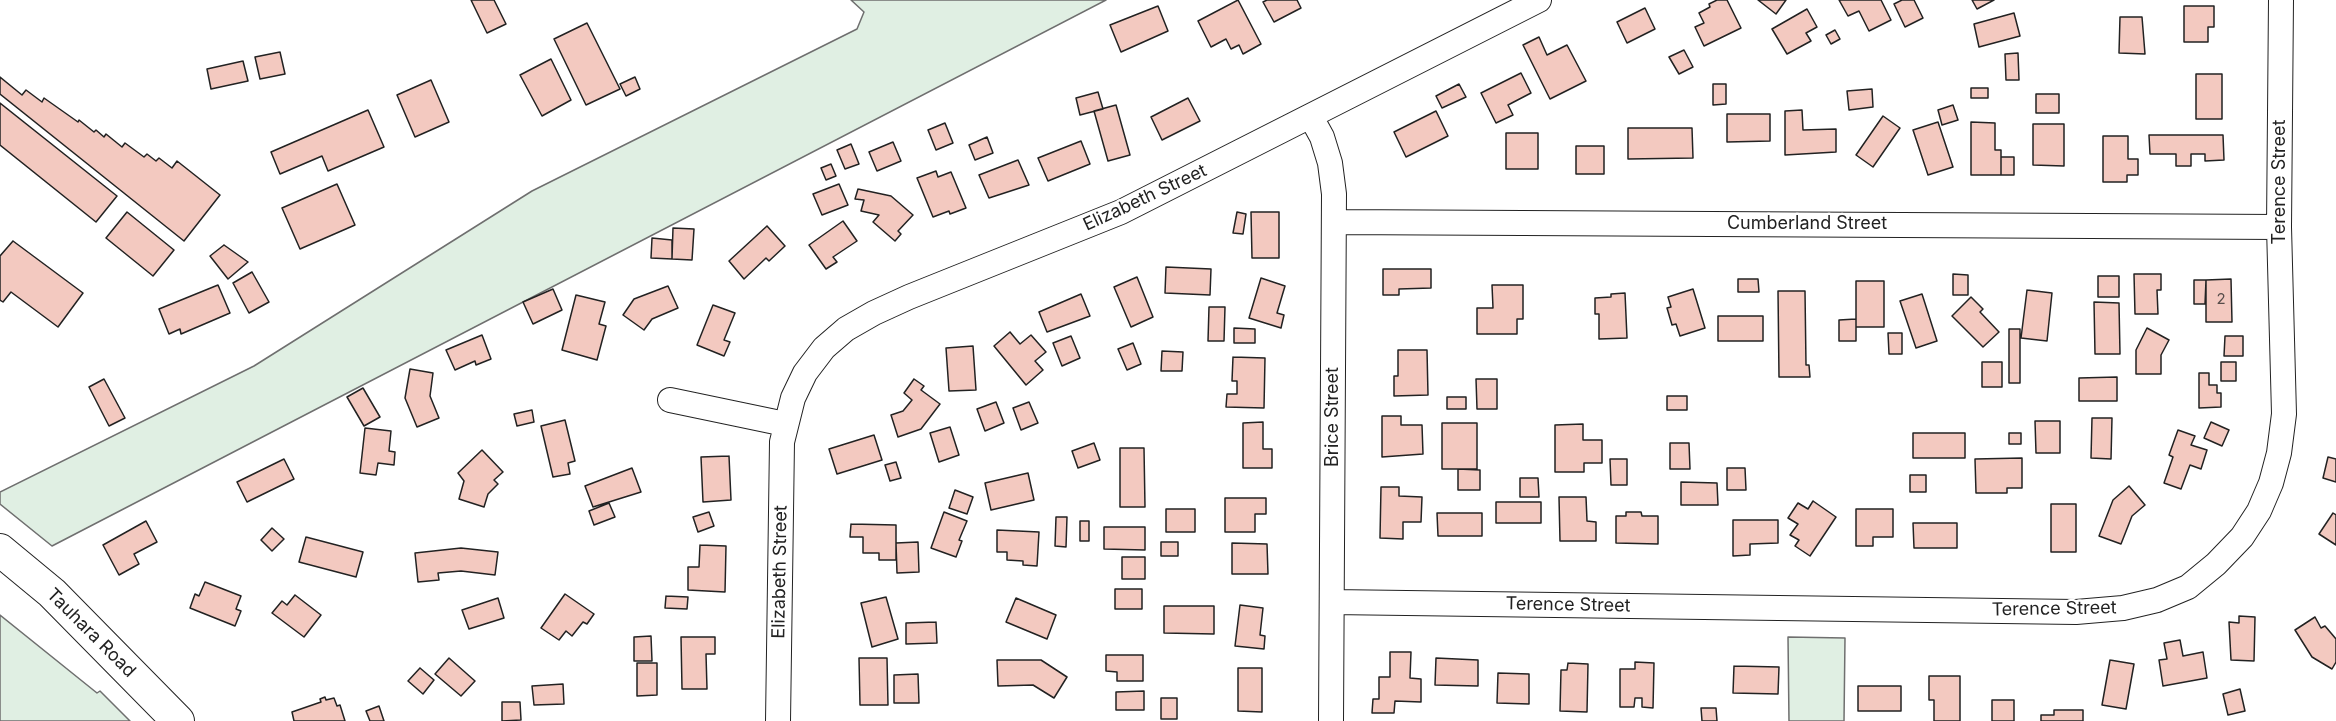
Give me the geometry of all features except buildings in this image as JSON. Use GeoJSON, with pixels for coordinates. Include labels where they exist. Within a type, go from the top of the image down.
{"type":"FeatureCollection","features":[{"type":"Feature","properties":{"kind":"main road","name":"Tauhara Road"},"geometry":{"type":"LineString","coordinates":[[0,550],[52,593],[178,721]]}},
{"type":"Feature","properties":{"kind":"street","name":"Elizabeth Street"},"geometry":{"type":"LineString","coordinates":[[778,721],[781,462],[785,424],[793,398],[805,373],[824,348],[846,329],[909,297],[1121,212],[1539,0]]}},
{"type":"Feature","properties":{"kind":"street","name":"Terence Street"},"geometry":{"type":"LineString","coordinates":[[1332,602],[2076,612],[2124,608],[2157,600],[2188,587],[2216,564],[2242,537],[2259,511],[2271,483],[2279,453],[2284,414],[2279,227],[2281,0]]}},
{"type":"Feature","properties":{"kind":"street","name":"Brice Street"},"geometry":{"type":"LineString","coordinates":[[1311,117],[1322,137],[1330,162],[1334,194],[1331,721]]}},
{"type":"Feature","properties":{"kind":"street","name":"Cumberland Street"},"geometry":{"type":"LineString","coordinates":[[1334,222],[2279,227]]}},
{"type":"Feature","properties":{"kind":"street"},"geometry":{"type":"LineString","coordinates":[[670,400],[785,424]]}},
{"type":"Feature","properties":{"kind":"green space"},"geometry":{"type":"Polygon","coordinates":[[[851,0],[1106,0],[52,546],[0,504],[0,492],[254,366],[532,191],[857,29],[864,12],[851,0]]]}},
{"type":"Feature","properties":{"kind":"green space"},"geometry":{"type":"Polygon","coordinates":[[[0,615],[97,693],[100,691],[130,721],[0,721],[0,615]]]}},
{"type":"Feature","properties":{"kind":"green space"},"geometry":{"type":"Polygon","coordinates":[[[1788,637],[1845,638],[1844,721],[1789,721],[1788,637]]]}}]}
